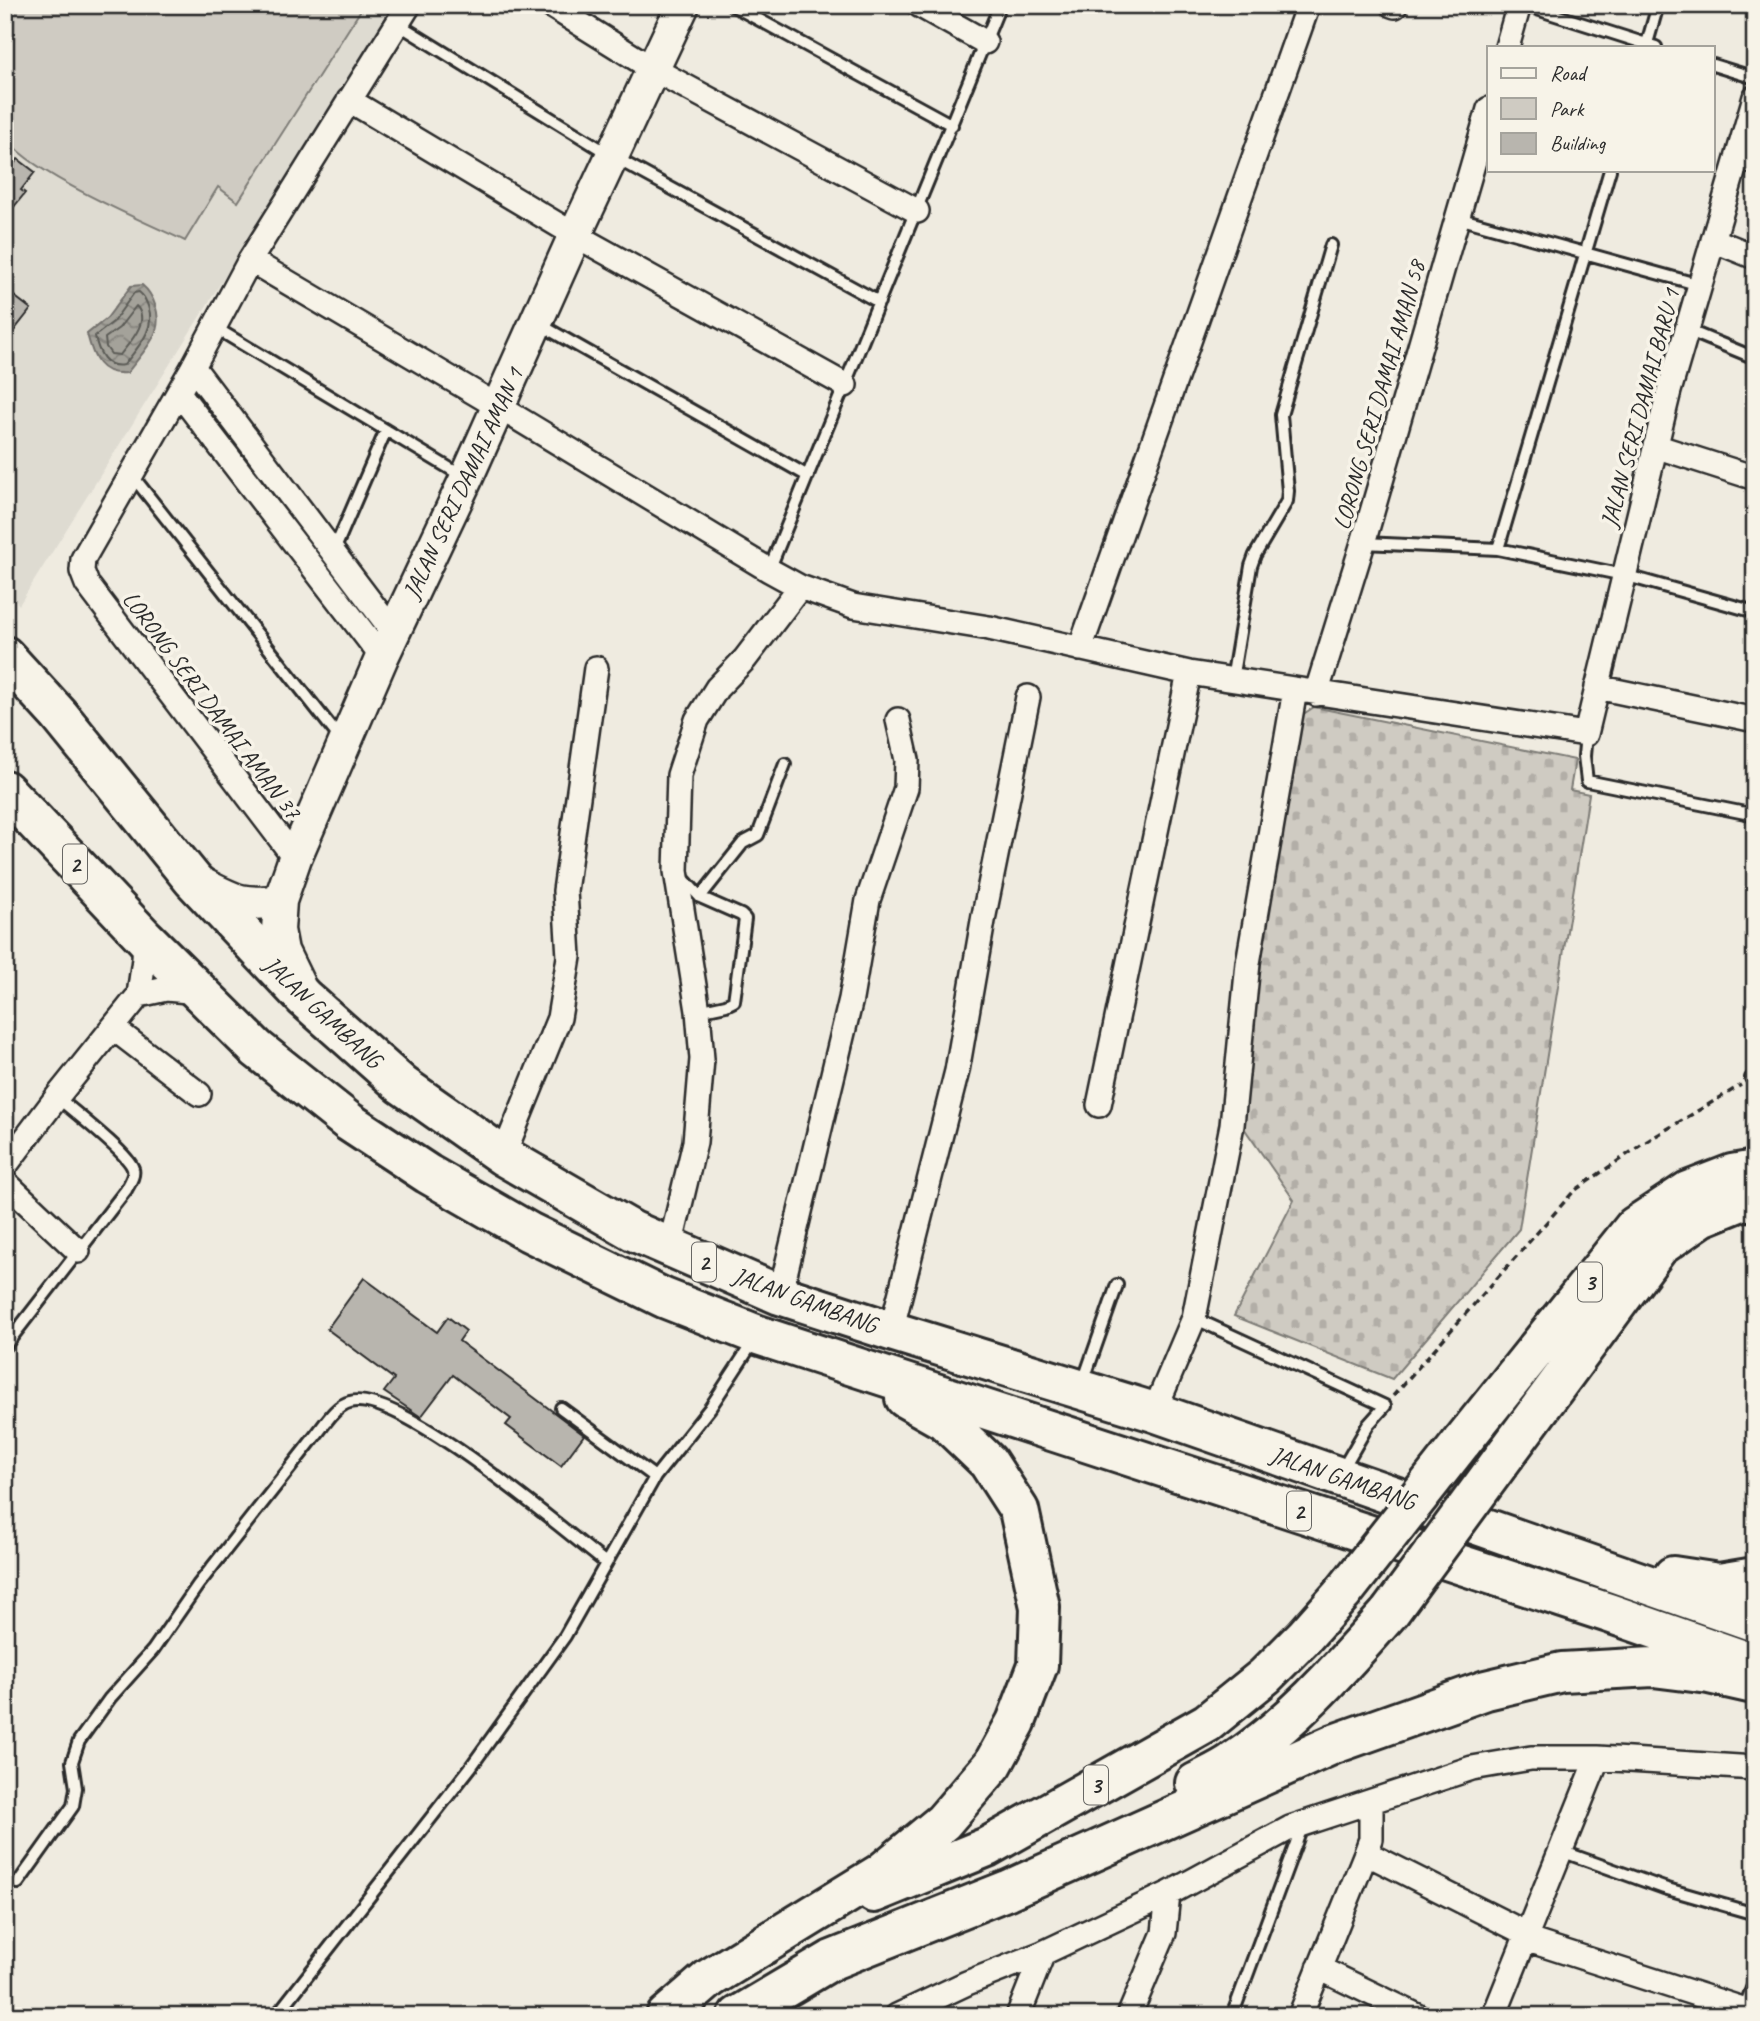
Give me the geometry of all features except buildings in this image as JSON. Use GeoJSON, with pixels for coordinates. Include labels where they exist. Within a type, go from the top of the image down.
{"type":"FeatureCollection","features":[{"type":"Feature","properties":{"kind":"highway","name":"JALAN GAMBANG"},"geometry":{"type":"LineString","coordinates":[[5,656],[59,715],[193,880],[304,998],[402,1085],[503,1156],[633,1231],[780,1295],[1154,1412],[1755,1622]]}},
{"type":"Feature","properties":{"kind":"highway","name":"JALAN GAMBANG"},"geometry":{"type":"LineString","coordinates":[[11,802],[257,1049],[349,1122],[428,1174],[529,1232],[652,1292],[758,1335],[1609,1613],[1755,1664]]}},
{"type":"Feature","properties":{"kind":"highway","name":"3"},"geometry":{"type":"LineString","coordinates":[[666,2016],[710,1978],[811,1918],[987,1847],[1207,1723],[1265,1676],[1343,1593],[1635,1226],[1688,1191],[1732,1174],[1755,1170]]}},
{"type":"Feature","properties":{"kind":"highway","name":"3"},"geometry":{"type":"LineString","coordinates":[[738,2016],[832,1960],[1008,1890],[1233,1762],[1297,1712],[1339,1670],[1390,1612],[1659,1247],[1702,1217],[1740,1202],[1755,1200]]}},
{"type":"Feature","properties":{"kind":"highway"},"geometry":{"type":"LineString","coordinates":[[811,1918],[881,1873],[943,1822],[993,1764],[1016,1722],[1038,1665],[1040,1607],[1030,1552],[1018,1510],[988,1462],[944,1420],[843,1362]]}},
{"type":"Feature","properties":{"kind":"highway"},"geometry":{"type":"LineString","coordinates":[[1591,1564],[1719,1583],[1755,1577]]}},
{"type":"Feature","properties":{"kind":"highway"},"geometry":{"type":"LineString","coordinates":[[1008,1890],[1334,1744],[1486,1690],[1562,1672],[1653,1667],[1709,1674],[1755,1684]]}},
{"type":"Feature","properties":{"kind":"street"},"geometry":{"type":"LineString","coordinates":[[550,5],[653,69],[916,211]]}},
{"type":"Feature","properties":{"kind":"street","name":"JALAN SERI DAMAI AMAN 1"},"geometry":{"type":"LineString","coordinates":[[304,998],[282,951],[278,930],[280,901],[295,858],[388,645],[683,5]]}},
{"type":"Feature","properties":{"kind":"street"},"geometry":{"type":"LineString","coordinates":[[919,5],[985,42]]}},
{"type":"Feature","properties":{"kind":"street"},"geometry":{"type":"LineString","coordinates":[[1080,649],[1308,5]]}},
{"type":"Feature","properties":{"kind":"street"},"geometry":{"type":"LineString","coordinates":[[1507,46],[1521,5]]}},
{"type":"Feature","properties":{"kind":"street"},"geometry":{"type":"LineString","coordinates":[[131,474],[179,393],[250,260],[404,15]]}},
{"type":"Feature","properties":{"kind":"street","name":"JALAN SERI DAMAI BARU 1"},"geometry":{"type":"LineString","coordinates":[[1586,734],[1655,446],[1687,330],[1713,240],[1745,166],[1755,97]]}},
{"type":"Feature","properties":{"kind":"street"},"geometry":{"type":"LineString","coordinates":[[349,100],[575,235],[845,385]]}},
{"type":"Feature","properties":{"kind":"street","name":"LORONG SERI DAMAI AMAN 58"},"geometry":{"type":"LineString","coordinates":[[1154,1412],[1194,1318],[1232,1125],[1248,962],[1305,692],[1363,542],[1487,116]]}},
{"type":"Feature","properties":{"kind":"street"},"geometry":{"type":"LineString","coordinates":[[1713,240],[1755,257]]}},
{"type":"Feature","properties":{"kind":"street"},"geometry":{"type":"LineString","coordinates":[[250,260],[769,570],[800,587],[853,606],[989,628],[1189,673],[1586,734]]}},
{"type":"Feature","properties":{"kind":"street"},"geometry":{"type":"LineString","coordinates":[[193,367],[333,553],[388,645]]}},
{"type":"Feature","properties":{"kind":"street"},"geometry":{"type":"LineString","coordinates":[[179,393],[388,645]]}},
{"type":"Feature","properties":{"kind":"street"},"geometry":{"type":"LineString","coordinates":[[1655,446],[1755,478]]}},
{"type":"Feature","properties":{"kind":"street","name":"LORONG SERI DAMAI AMAN 37"},"geometry":{"type":"LineString","coordinates":[[131,474],[83,559],[82,571],[87,584],[295,858]]}},
{"type":"Feature","properties":{"kind":"street"},"geometry":{"type":"LineString","coordinates":[[670,1247],[695,1142],[702,1059],[698,1011],[676,871],[679,775],[697,720],[717,688],[745,659],[800,587]]}},
{"type":"Feature","properties":{"kind":"street"},"geometry":{"type":"LineString","coordinates":[[503,1156],[559,1018],[569,957],[565,891],[596,668]]}},
{"type":"Feature","properties":{"kind":"street"},"geometry":{"type":"LineString","coordinates":[[1099,1105],[1189,673]]}},
{"type":"Feature","properties":{"kind":"street"},"geometry":{"type":"LineString","coordinates":[[1597,687],[1755,720]]}},
{"type":"Feature","properties":{"kind":"street"},"geometry":{"type":"LineString","coordinates":[[891,1331],[957,1071],[979,940],[1028,697]]}},
{"type":"Feature","properties":{"kind":"street"},"geometry":{"type":"LineString","coordinates":[[780,1295],[851,999],[868,900],[906,788],[907,760],[898,720]]}},
{"type":"Feature","properties":{"kind":"street"},"geometry":{"type":"LineString","coordinates":[[193,880],[243,903],[280,901]]}},
{"type":"Feature","properties":{"kind":"street"},"geometry":{"type":"LineString","coordinates":[[5,1166],[139,995],[145,959],[145,938]]}},
{"type":"Feature","properties":{"kind":"street"},"geometry":{"type":"LineString","coordinates":[[139,995],[166,989],[199,992]]}},
{"type":"Feature","properties":{"kind":"street"},"geometry":{"type":"LineString","coordinates":[[113,1027],[199,1094]]}},
{"type":"Feature","properties":{"kind":"street"},"geometry":{"type":"LineString","coordinates":[[5,1182],[78,1251]]}},
{"type":"Feature","properties":{"kind":"street"},"geometry":{"type":"LineString","coordinates":[[897,2016],[923,2010],[967,1983],[1043,1953],[1168,1894],[1290,1828],[1472,1768],[1531,1758],[1598,1758],[1755,1768]]}},
{"type":"Feature","properties":{"kind":"street"},"geometry":{"type":"LineString","coordinates":[[1494,2016],[1598,1758]]}},
{"type":"Feature","properties":{"kind":"street"},"geometry":{"type":"LineString","coordinates":[[1300,2016],[1371,1839],[1371,1802]]}},
{"type":"Feature","properties":{"kind":"street"},"geometry":{"type":"LineString","coordinates":[[1366,1853],[1526,1937],[1746,2013]]}},
{"type":"Feature","properties":{"kind":"street"},"geometry":{"type":"LineString","coordinates":[[1129,2016],[1164,1933],[1168,1894]]}},
{"type":"Feature","properties":{"kind":"street"},"geometry":{"type":"LineString","coordinates":[[1018,2016],[1043,1953]]}},
{"type":"Feature","properties":{"kind":"street"},"geometry":{"type":"LineString","coordinates":[[1319,1968],[1418,2016]]}},
{"type":"Feature","properties":{"kind":"lane"},"geometry":{"type":"LineString","coordinates":[[732,5],[951,125]]}},
{"type":"Feature","properties":{"kind":"lane"},"geometry":{"type":"LineString","coordinates":[[769,570],[1000,5]]}},
{"type":"Feature","properties":{"kind":"lane"},"geometry":{"type":"LineString","coordinates":[[1521,5],[1650,46],[1658,5]]}},
{"type":"Feature","properties":{"kind":"lane"},"geometry":{"type":"LineString","coordinates":[[404,15],[612,156],[879,302]]}},
{"type":"Feature","properties":{"kind":"lane"},"geometry":{"type":"LineString","coordinates":[[1714,65],[1755,78]]}},
{"type":"Feature","properties":{"kind":"lane"},"geometry":{"type":"LineString","coordinates":[[1498,549],[1609,172]]}},
{"type":"Feature","properties":{"kind":"lane"},"geometry":{"type":"LineString","coordinates":[[1458,218],[1700,285]]}},
{"type":"Feature","properties":{"kind":"lane"},"geometry":{"type":"LineString","coordinates":[[1232,680],[1251,565],[1287,501],[1282,415],[1331,245]]}},
{"type":"Feature","properties":{"kind":"lane"},"geometry":{"type":"LineString","coordinates":[[537,322],[808,476]]}},
{"type":"Feature","properties":{"kind":"lane"},"geometry":{"type":"LineString","coordinates":[[214,327],[466,479]]}},
{"type":"Feature","properties":{"kind":"lane"},"geometry":{"type":"LineString","coordinates":[[1687,330],[1755,358]]}},
{"type":"Feature","properties":{"kind":"lane"},"geometry":{"type":"LineString","coordinates":[[333,553],[386,430]]}},
{"type":"Feature","properties":{"kind":"lane"},"geometry":{"type":"LineString","coordinates":[[131,474],[344,744]]}},
{"type":"Feature","properties":{"kind":"lane"},"geometry":{"type":"LineString","coordinates":[[1363,542],[1498,549],[1624,575],[1755,612]]}},
{"type":"Feature","properties":{"kind":"lane"},"geometry":{"type":"LineString","coordinates":[[1586,734],[1584,756],[1587,781],[1755,815]]}},
{"type":"Feature","properties":{"kind":"lane"},"geometry":{"type":"LineString","coordinates":[[700,897],[743,843],[758,835],[785,764]]}},
{"type":"Feature","properties":{"kind":"lane"},"geometry":{"type":"LineString","coordinates":[[676,871],[700,897],[745,919],[734,1000],[726,1006],[698,1011]]}},
{"type":"Feature","properties":{"kind":"lane"},"geometry":{"type":"LineString","coordinates":[[5,1346],[126,1190],[134,1174],[133,1167],[121,1153],[57,1097]]}},
{"type":"Feature","properties":{"kind":"lane"},"geometry":{"type":"LineString","coordinates":[[1081,1389],[1117,1285]]}},
{"type":"Feature","properties":{"kind":"lane"},"geometry":{"type":"LineString","coordinates":[[1194,1318],[1385,1406],[1368,1425],[1338,1476]]}},
{"type":"Feature","properties":{"kind":"lane"},"geometry":{"type":"LineString","coordinates":[[276,2016],[478,1757],[565,1636],[655,1477],[710,1408],[758,1335]]}},
{"type":"Feature","properties":{"kind":"lane"},"geometry":{"type":"LineString","coordinates":[[18,1883],[73,1806],[76,1788],[72,1762],[79,1741],[110,1698],[153,1650],[198,1585],[333,1413],[347,1402],[359,1400],[377,1403],[461,1450],[606,1563]]}},
{"type":"Feature","properties":{"kind":"lane"},"geometry":{"type":"LineString","coordinates":[[561,1408],[655,1477]]}},
{"type":"Feature","properties":{"kind":"lane"},"geometry":{"type":"LineString","coordinates":[[1232,2016],[1303,1824]]}},
{"type":"Feature","properties":{"kind":"lane"},"geometry":{"type":"LineString","coordinates":[[1560,1851],[1664,1888],[1755,1914]]}},
{"type":"Feature","properties":{"kind":"lane"},"geometry":{"type":"LineString","coordinates":[[1746,2013],[1755,1981]]}},
{"type":"Feature","properties":{"kind":"path"},"geometry":{"type":"LineString","coordinates":[[1385,1406],[1574,1191],[1644,1143],[1753,1079]]}},
{"type":"Feature","properties":{"kind":"shaded area"},"geometry":{"type":"Polygon","coordinates":[[[5,5],[395,5],[19,605],[5,587],[5,5]]]}},
{"type":"Feature","properties":{"kind":"green space"},"geometry":{"type":"Polygon","coordinates":[[[5,5],[364,5],[238,202],[218,187],[185,241],[60,180],[17,150],[5,136],[5,5]]]}},
{"type":"Feature","properties":{"kind":"green space"},"geometry":{"type":"Polygon","coordinates":[[[1314,707],[1575,760],[1570,790],[1589,794],[1519,1229],[1392,1379],[1234,1316],[1294,1200],[1237,1118],[1299,717],[1314,707]]]}},
{"type":"Feature","properties":{"kind":"water"},"geometry":{"type":"Polygon","coordinates":[[[142,285],[150,294],[157,312],[154,336],[127,373],[110,371],[95,357],[87,334],[107,318],[131,286],[142,285]]]}}]}
